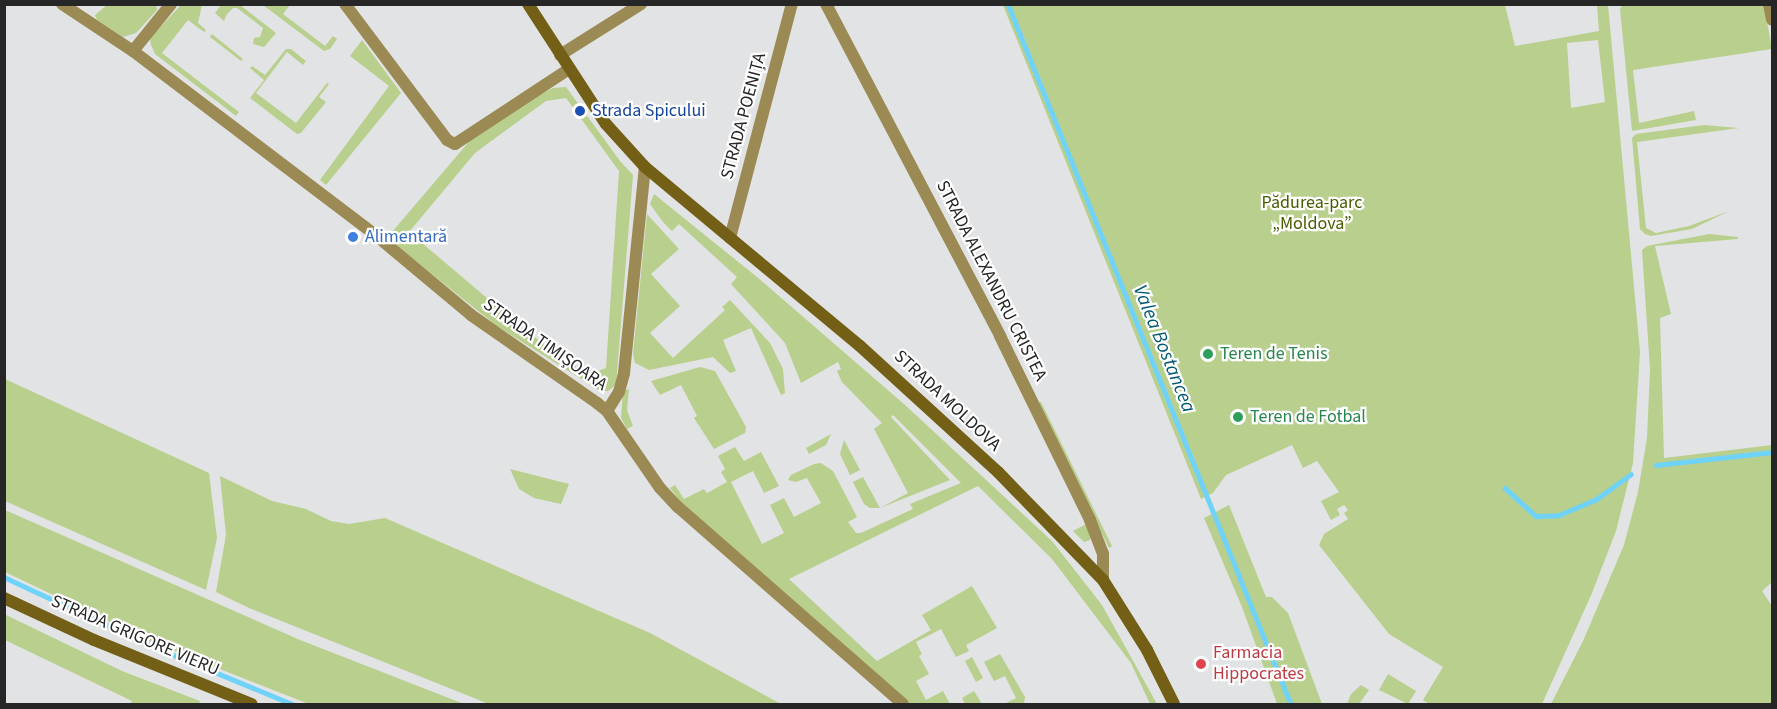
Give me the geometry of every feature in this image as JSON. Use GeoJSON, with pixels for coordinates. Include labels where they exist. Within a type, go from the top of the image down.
{"type":"FeatureCollection","features":[{"type":"Feature","properties":{"kind":"street","name":"STRADA TIMIȘOARA"},"geometry":{"type":"LineString","coordinates":[[62,4],[133,51],[379,237],[471,315],[606,411],[660,488],[678,507],[903,705]]}},
{"type":"Feature","properties":{"kind":"street"},"geometry":{"type":"LineString","coordinates":[[133,51],[171,4]]}},
{"type":"Feature","properties":{"kind":"street"},"geometry":{"type":"LineString","coordinates":[[345,4],[447,140],[454,144],[569,69]]}},
{"type":"Feature","properties":{"kind":"street","name":"STRADA MOLDOVA"},"geometry":{"type":"LineString","coordinates":[[528,4],[606,124],[645,167],[869,354],[998,472],[1103,580],[1147,650],[1174,705]]}},
{"type":"Feature","properties":{"kind":"street"},"geometry":{"type":"LineString","coordinates":[[560,55],[641,4]]}},
{"type":"Feature","properties":{"kind":"street","name":"STRADA POENIȚA"},"geometry":{"type":"LineString","coordinates":[[730,238],[792,4]]}},
{"type":"Feature","properties":{"kind":"street","name":"STRADA ALEXANDRU CRISTEA"},"geometry":{"type":"LineString","coordinates":[[826,4],[1000,336],[1090,520],[1103,554],[1103,580]]}},
{"type":"Feature","properties":{"kind":"street"},"geometry":{"type":"LineString","coordinates":[[1769,4],[1773,20]]}},
{"type":"Feature","properties":{"kind":"street"},"geometry":{"type":"LineString","coordinates":[[606,411],[619,392],[624,373],[645,167]]}},
{"type":"Feature","properties":{"kind":"street","name":"STRADA GRIGORE VIERU"},"geometry":{"type":"LineString","coordinates":[[4,598],[94,640],[252,705]]}},
{"type":"Feature","properties":{"kind":"green space"},"geometry":{"type":"Polygon","coordinates":[[[1623,4],[1764,5],[1772,49],[1633,70],[1639,123],[1694,111],[1696,120],[1632,131],[1620,9],[1623,4]]]}},
{"type":"Feature","properties":{"kind":"green space"},"geometry":{"type":"Polygon","coordinates":[[[107,5],[156,5],[157,10],[136,33],[123,37],[97,20],[95,15],[107,5]]]}},
{"type":"Feature","properties":{"kind":"green space"},"geometry":{"type":"Polygon","coordinates":[[[181,5],[202,5],[198,23],[206,30],[204,32],[188,20],[162,53],[239,112],[236,116],[155,54],[150,38],[181,5]]]}},
{"type":"Feature","properties":{"kind":"green space"},"geometry":{"type":"Polygon","coordinates":[[[221,5],[240,5],[276,33],[264,47],[253,44],[254,38],[260,37],[263,28],[237,8],[233,8],[227,14],[224,21],[215,13],[221,5]]]}},
{"type":"Feature","properties":{"kind":"green space"},"geometry":{"type":"Polygon","coordinates":[[[263,5],[290,5],[283,14],[325,46],[333,36],[337,39],[330,49],[324,51],[263,5]]]}},
{"type":"Feature","properties":{"kind":"green space","name":"Pădurea-parc „Moldova”"},"geometry":{"type":"Polygon","coordinates":[[[1003,5],[1505,5],[1515,46],[1599,31],[1597,5],[1608,5],[1640,352],[1633,463],[1616,531],[1592,593],[1542,704],[1429,704],[1423,700],[1443,667],[1389,634],[1319,545],[1324,534],[1348,519],[1344,513],[1348,510],[1344,505],[1337,509],[1340,515],[1331,520],[1321,501],[1339,492],[1317,461],[1303,468],[1292,445],[1226,475],[1213,493],[1201,499],[1003,5]],[[1598,40],[1567,43],[1571,108],[1605,102],[1598,40]]]}},
{"type":"Feature","properties":{"kind":"green space"},"geometry":{"type":"Polygon","coordinates":[[[212,34],[243,59],[241,61],[210,37],[212,34]]]}},
{"type":"Feature","properties":{"kind":"green space"},"geometry":{"type":"Polygon","coordinates":[[[362,40],[401,93],[326,185],[320,180],[389,86],[350,56],[362,40]]]}},
{"type":"Feature","properties":{"kind":"green space"},"geometry":{"type":"Polygon","coordinates":[[[286,49],[291,49],[306,61],[303,65],[287,52],[256,93],[296,123],[327,83],[329,84],[319,97],[326,102],[301,133],[297,134],[250,98],[264,80],[250,68],[252,66],[265,75],[286,49]]]}},
{"type":"Feature","properties":{"kind":"green space"},"geometry":{"type":"Polygon","coordinates":[[[566,87],[620,161],[633,175],[616,385],[608,391],[600,391],[497,326],[398,247],[393,239],[392,232],[473,137],[553,88],[566,87]],[[566,98],[546,101],[475,153],[409,232],[526,331],[588,375],[606,368],[619,171],[566,98]]]}},
{"type":"Feature","properties":{"kind":"green space"},"geometry":{"type":"Polygon","coordinates":[[[1704,125],[1739,128],[1637,142],[1646,228],[1656,233],[1689,226],[1729,211],[1692,229],[1651,236],[1645,234],[1640,229],[1632,138],[1636,134],[1704,125]]]}},
{"type":"Feature","properties":{"kind":"green space"},"geometry":{"type":"Polygon","coordinates":[[[654,194],[757,277],[905,405],[1052,541],[1102,605],[1157,704],[1150,704],[1131,663],[1052,559],[978,486],[789,579],[877,661],[931,630],[922,615],[972,586],[997,628],[966,645],[969,651],[956,657],[941,629],[916,642],[922,654],[919,656],[929,674],[916,681],[926,700],[943,691],[950,704],[911,704],[681,503],[670,488],[675,485],[684,499],[704,489],[707,493],[727,482],[721,472],[725,469],[718,456],[735,447],[744,461],[761,452],[779,486],[764,493],[753,471],[731,482],[762,544],[784,533],[770,505],[784,498],[794,517],[821,503],[807,478],[796,482],[788,480],[791,475],[814,464],[821,463],[833,471],[857,517],[848,522],[856,533],[861,533],[913,509],[910,504],[961,483],[893,415],[891,417],[950,480],[880,508],[908,493],[874,429],[882,423],[842,382],[837,371],[841,369],[838,362],[801,383],[785,343],[731,284],[737,277],[679,224],[672,231],[663,222],[650,204],[654,194]]]}},
{"type":"Feature","properties":{"kind":"green space"},"geometry":{"type":"Polygon","coordinates":[[[647,214],[679,249],[651,274],[680,306],[650,333],[673,358],[725,310],[722,307],[730,300],[770,343],[783,369],[785,393],[781,395],[751,328],[723,340],[736,371],[730,373],[713,357],[649,370],[635,363],[633,354],[647,214]]]}},
{"type":"Feature","properties":{"kind":"green space"},"geometry":{"type":"Polygon","coordinates":[[[1709,234],[1738,237],[1738,239],[1655,246],[1671,314],[1660,318],[1664,458],[1772,445],[1772,582],[1762,591],[1772,606],[1772,704],[1551,704],[1583,641],[1624,545],[1638,492],[1647,438],[1650,369],[1642,250],[1647,246],[1709,234]]]}},
{"type":"Feature","properties":{"kind":"green space"},"geometry":{"type":"Polygon","coordinates":[[[700,367],[715,371],[746,427],[745,433],[714,449],[694,418],[697,416],[681,385],[660,395],[651,381],[700,367]]]}},
{"type":"Feature","properties":{"kind":"green space"},"geometry":{"type":"Polygon","coordinates":[[[5,379],[209,473],[217,538],[206,590],[5,501],[5,379]]]}},
{"type":"Feature","properties":{"kind":"green space"},"geometry":{"type":"Polygon","coordinates":[[[629,389],[627,410],[633,426],[627,429],[621,418],[623,391],[629,389]]]}},
{"type":"Feature","properties":{"kind":"green space"},"geometry":{"type":"Polygon","coordinates":[[[1041,402],[1112,546],[1109,548],[1038,403],[1041,402]]]}},
{"type":"Feature","properties":{"kind":"green space"},"geometry":{"type":"Polygon","coordinates":[[[831,434],[826,445],[809,454],[806,448],[831,434]]]}},
{"type":"Feature","properties":{"kind":"green space"},"geometry":{"type":"Polygon","coordinates":[[[844,440],[860,470],[850,475],[840,454],[844,440]]]}},
{"type":"Feature","properties":{"kind":"green space"},"geometry":{"type":"Polygon","coordinates":[[[510,469],[569,484],[561,504],[534,498],[519,489],[510,469]]]}},
{"type":"Feature","properties":{"kind":"green space"},"geometry":{"type":"Polygon","coordinates":[[[220,476],[272,501],[306,509],[331,521],[349,524],[385,518],[650,633],[781,704],[489,704],[249,608],[216,592],[226,535],[220,476]]]}},
{"type":"Feature","properties":{"kind":"green space"},"geometry":{"type":"Polygon","coordinates":[[[863,477],[880,508],[870,508],[864,504],[853,482],[863,477]]]}},
{"type":"Feature","properties":{"kind":"green space"},"geometry":{"type":"Polygon","coordinates":[[[1229,505],[1266,597],[1272,597],[1288,613],[1322,704],[1277,704],[1242,607],[1204,518],[1229,505]]]}},
{"type":"Feature","properties":{"kind":"green space"},"geometry":{"type":"Polygon","coordinates":[[[5,510],[300,640],[464,704],[309,704],[156,644],[5,572],[5,510]]]}},
{"type":"Feature","properties":{"kind":"green space"},"geometry":{"type":"Polygon","coordinates":[[[1086,524],[1091,536],[1090,540],[1084,542],[1073,531],[1086,524]]]}},
{"type":"Feature","properties":{"kind":"green space"},"geometry":{"type":"Polygon","coordinates":[[[4,614],[122,671],[200,701],[199,704],[130,704],[132,701],[5,640],[4,614]]]}},
{"type":"Feature","properties":{"kind":"green space"},"geometry":{"type":"Polygon","coordinates":[[[1000,654],[1025,697],[1024,704],[1004,704],[1016,698],[1005,676],[994,681],[984,662],[1000,654]]]}},
{"type":"Feature","properties":{"kind":"green space"},"geometry":{"type":"Polygon","coordinates":[[[972,657],[983,678],[976,682],[965,661],[972,657]]]}},
{"type":"Feature","properties":{"kind":"green space"},"geometry":{"type":"Polygon","coordinates":[[[1388,674],[1416,691],[1408,704],[1379,690],[1388,674]]]}},
{"type":"Feature","properties":{"kind":"green space"},"geometry":{"type":"Polygon","coordinates":[[[1361,685],[1369,690],[1359,704],[1347,704],[1351,694],[1361,685]]]}},
{"type":"Feature","properties":{"kind":"green space"},"geometry":{"type":"Polygon","coordinates":[[[974,691],[982,704],[965,704],[962,698],[974,691]]]}},
{"type":"Feature","properties":{"kind":"waterway","name":"Valea Bostancea"},"geometry":{"type":"LineString","coordinates":[[1008,4],[1291,704]]}},
{"type":"Feature","properties":{"kind":"waterway"},"geometry":{"type":"LineString","coordinates":[[1656,465],[1772,452]]}},
{"type":"Feature","properties":{"kind":"waterway"},"geometry":{"type":"LineString","coordinates":[[1505,488],[1536,516],[1559,515],[1595,500],[1631,474]]}},
{"type":"Feature","properties":{"kind":"waterway"},"geometry":{"type":"LineString","coordinates":[[4,577],[152,646],[292,704]]}},
{"type":"Feature","properties":{"kind":"place","name":"Strada Spicului"},"geometry":{"type":"Point","coordinates":[580,111]}},
{"type":"Feature","properties":{"kind":"place","name":"Alimentară"},"geometry":{"type":"Point","coordinates":[353,237]}},
{"type":"Feature","properties":{"kind":"place","name":"Teren de Tenis"},"geometry":{"type":"Point","coordinates":[1208,354]}},
{"type":"Feature","properties":{"kind":"place","name":"Teren de Fotbal"},"geometry":{"type":"Point","coordinates":[1238,417]}},
{"type":"Feature","properties":{"kind":"place","name":"Farmacia Hippocrates"},"geometry":{"type":"Point","coordinates":[1201,664]}}]}
